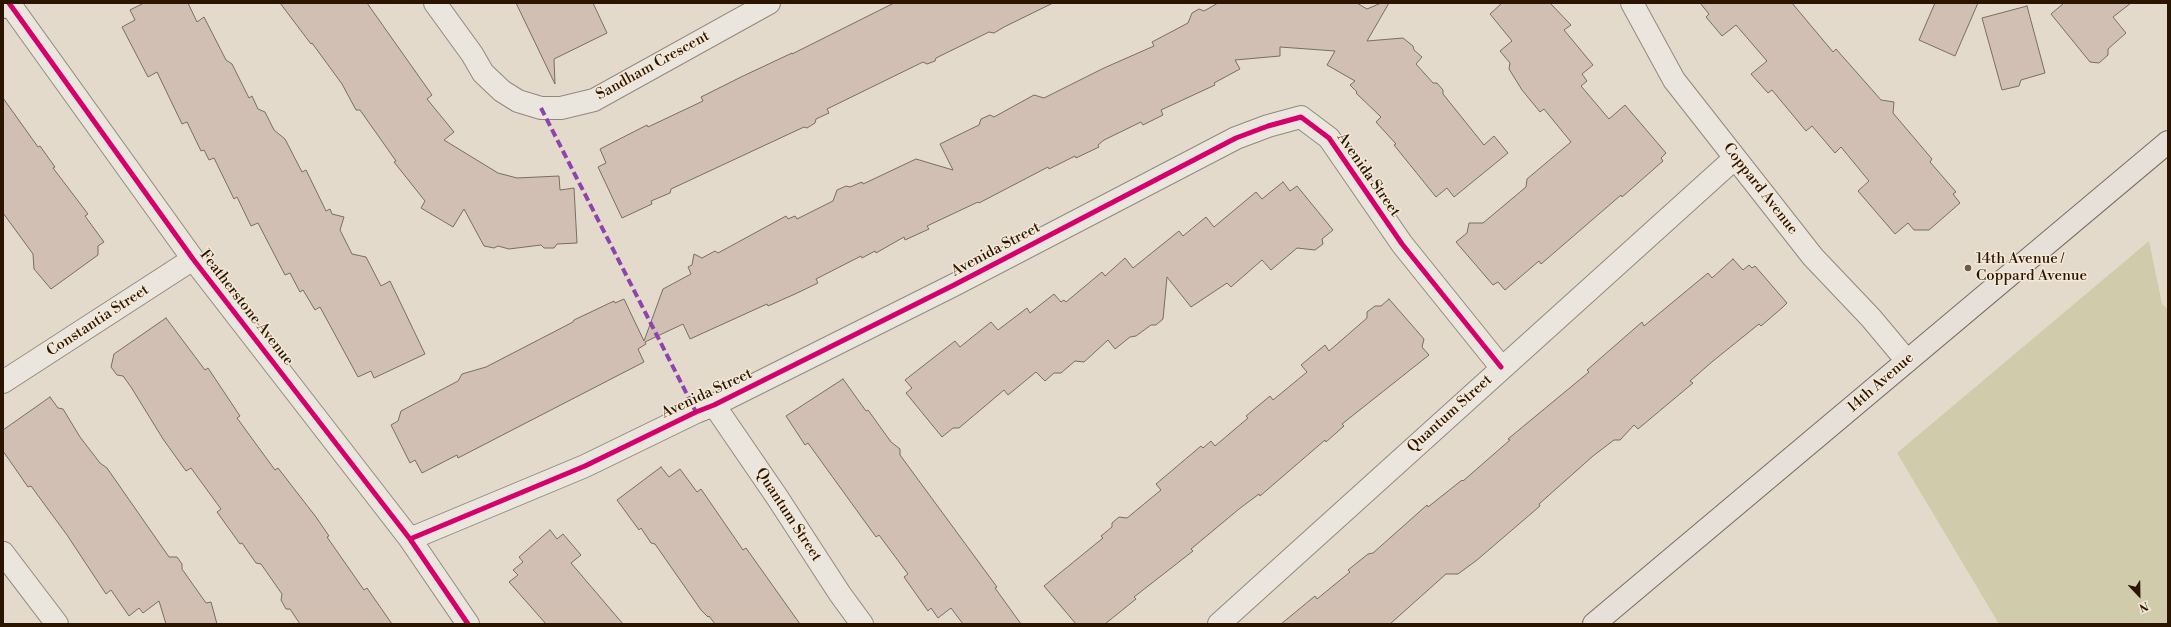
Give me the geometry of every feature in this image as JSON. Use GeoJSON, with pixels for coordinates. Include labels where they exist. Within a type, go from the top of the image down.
{"type":"FeatureCollection","features":[{"type":"Feature","properties":{"kind":"main road","name":"14th Avenue"},"geometry":{"type":"LineString","coordinates":[[1594,624],[2168,142]]}},
{"type":"Feature","properties":{"kind":"street","name":"Sandham Crescent"},"geometry":{"type":"LineString","coordinates":[[435,3],[472,54],[483,74],[502,91],[518,101],[541,108],[561,108],[594,100],[769,3]]}},
{"type":"Feature","properties":{"kind":"street","name":"Coppard Avenue"},"geometry":{"type":"LineString","coordinates":[[1632,3],[1674,80],[1813,257],[1871,318],[1907,361]]}},
{"type":"Feature","properties":{"kind":"street","name":"Featherstone Avenue"},"geometry":{"type":"LineString","coordinates":[[8,4],[193,259],[410,539],[468,624]]}},
{"type":"Feature","properties":{"kind":"street","name":"Avenida Street"},"geometry":{"type":"LineString","coordinates":[[410,539],[585,466],[696,412],[714,405],[954,285],[1236,138],[1268,126],[1301,117],[1330,138],[1402,244],[1501,367]]}},
{"type":"Feature","properties":{"kind":"street","name":"Quantum Street"},"geometry":{"type":"LineString","coordinates":[[1219,624],[1501,367],[1735,158]]}},
{"type":"Feature","properties":{"kind":"street","name":"Constantia Street"},"geometry":{"type":"LineString","coordinates":[[3,382],[193,259]]}},
{"type":"Feature","properties":{"kind":"street","name":"Quantum Street"},"geometry":{"type":"LineString","coordinates":[[714,405],[777,497],[840,594],[862,624]]}},
{"type":"Feature","properties":{"kind":"street"},"geometry":{"type":"LineString","coordinates":[[3,553],[57,624]]}},
{"type":"Feature","properties":{"kind":"shaded area"},"geometry":{"type":"Polygon","coordinates":[[[2149,241],[2162,304],[2168,309],[2168,624],[1999,624],[1897,453],[2149,241]]]}},
{"type":"Feature","properties":{"kind":"building"},"geometry":{"type":"Polygon","coordinates":[[[144,3],[188,3],[197,22],[204,17],[226,60],[232,64],[249,98],[252,96],[258,109],[265,112],[274,130],[285,139],[302,172],[306,170],[326,211],[330,209],[332,214],[344,217],[340,230],[352,254],[366,257],[381,286],[390,281],[425,354],[374,378],[371,371],[358,377],[320,307],[315,310],[303,290],[300,292],[290,273],[285,275],[258,223],[251,226],[237,197],[234,199],[214,158],[209,160],[204,150],[201,151],[187,122],[182,124],[157,72],[148,77],[122,27],[135,20],[130,10],[144,3]]]}},
{"type":"Feature","properties":{"kind":"building"},"geometry":{"type":"Polygon","coordinates":[[[280,3],[367,3],[432,95],[427,99],[454,132],[444,140],[498,173],[517,178],[559,176],[560,190],[574,188],[577,243],[557,244],[554,248],[544,248],[541,245],[509,249],[498,246],[494,248],[484,246],[464,209],[453,227],[421,208],[425,201],[394,162],[396,161],[360,110],[356,110],[342,84],[312,43],[311,44],[280,3]]]}},
{"type":"Feature","properties":{"kind":"building"},"geometry":{"type":"Polygon","coordinates":[[[516,3],[593,3],[607,33],[554,59],[555,84],[516,3]]]}},
{"type":"Feature","properties":{"kind":"building"},"geometry":{"type":"Polygon","coordinates":[[[894,3],[1053,3],[994,33],[989,32],[936,58],[935,61],[927,64],[923,62],[827,109],[829,113],[816,119],[815,123],[807,128],[804,127],[671,189],[670,193],[651,201],[652,204],[622,218],[598,167],[606,163],[600,149],[647,125],[648,127],[703,101],[701,97],[894,3]]]}},
{"type":"Feature","properties":{"kind":"building"},"geometry":{"type":"Polygon","coordinates":[[[1218,3],[1357,3],[1367,9],[1381,3],[1389,3],[1367,41],[1403,38],[1413,46],[1414,50],[1422,57],[1416,64],[1433,83],[1437,83],[1443,90],[1443,94],[1484,145],[1494,136],[1508,153],[1454,197],[1447,188],[1436,197],[1394,145],[1396,144],[1376,122],[1381,117],[1356,93],[1357,92],[1350,85],[1355,81],[1327,65],[1335,51],[1280,47],[1280,56],[1235,60],[1240,69],[1214,83],[1215,85],[1161,110],[1163,115],[1143,125],[1141,122],[1104,140],[1098,145],[1099,147],[1076,158],[1075,156],[1049,169],[1048,167],[979,203],[978,202],[927,226],[929,229],[905,240],[904,237],[876,253],[875,251],[862,258],[861,256],[816,279],[818,283],[795,294],[768,306],[767,304],[690,339],[683,324],[645,342],[646,344],[638,349],[644,362],[458,458],[457,455],[422,473],[415,460],[410,463],[391,425],[398,421],[401,411],[458,381],[462,374],[486,367],[573,322],[574,320],[614,301],[615,303],[624,299],[644,341],[663,289],[691,274],[688,267],[692,265],[694,254],[702,258],[715,251],[718,253],[786,216],[788,219],[795,216],[797,219],[833,201],[837,190],[862,182],[863,184],[916,159],[953,170],[940,144],[979,125],[981,119],[990,115],[994,117],[1034,95],[1044,98],[1104,68],[1154,46],[1152,42],[1188,23],[1192,13],[1199,9],[1204,11],[1218,3]]]}},
{"type":"Feature","properties":{"kind":"building"},"geometry":{"type":"Polygon","coordinates":[[[1502,3],[1550,3],[1571,25],[1564,30],[1593,65],[1582,74],[1587,81],[1581,86],[1609,119],[1625,105],[1666,153],[1661,158],[1663,161],[1622,197],[1621,195],[1541,264],[1539,261],[1505,290],[1498,282],[1493,285],[1456,242],[1467,233],[1469,223],[1483,223],[1526,187],[1527,179],[1571,142],[1544,109],[1540,112],[1522,90],[1509,69],[1510,63],[1500,51],[1512,41],[1490,14],[1502,3]]]}},
{"type":"Feature","properties":{"kind":"building"},"geometry":{"type":"Polygon","coordinates":[[[1700,3],[1792,3],[1833,52],[1836,49],[1881,100],[1894,102],[1893,113],[1932,159],[1930,162],[1956,192],[1953,194],[1960,203],[1929,230],[1914,230],[1908,223],[1895,234],[1858,191],[1869,181],[1841,147],[1835,153],[1812,126],[1806,131],[1772,90],[1768,93],[1751,74],[1767,61],[1736,25],[1722,36],[1706,17],[1709,14],[1700,3]]]}},
{"type":"Feature","properties":{"kind":"building"},"geometry":{"type":"Polygon","coordinates":[[[1935,3],[1978,3],[1955,56],[1919,40],[1935,3]]]}},
{"type":"Feature","properties":{"kind":"building"},"geometry":{"type":"Polygon","coordinates":[[[2064,3],[2131,3],[2113,17],[2126,33],[2108,49],[2108,55],[2099,63],[2090,62],[2051,14],[2064,3]]]}},
{"type":"Feature","properties":{"kind":"building"},"geometry":{"type":"Polygon","coordinates":[[[2027,6],[2045,73],[2021,80],[2019,86],[2002,90],[1982,18],[2027,6]]]}},
{"type":"Feature","properties":{"kind":"building"},"geometry":{"type":"Polygon","coordinates":[[[3,98],[38,147],[40,146],[55,167],[53,168],[88,214],[85,216],[104,242],[98,246],[98,255],[51,289],[34,269],[33,254],[3,213],[3,98]]]}},
{"type":"Feature","properties":{"kind":"building"},"geometry":{"type":"Polygon","coordinates":[[[1283,182],[1290,191],[1297,186],[1333,230],[1322,239],[1323,244],[1315,250],[1297,248],[1271,270],[1262,260],[1231,287],[1227,283],[1191,307],[1167,277],[1163,319],[1156,325],[1151,325],[1136,336],[1130,337],[1115,349],[1108,340],[1084,362],[1075,361],[1061,373],[1054,373],[1045,381],[1036,372],[1008,395],[1004,390],[959,428],[953,428],[942,437],[906,393],[912,388],[905,380],[955,341],[960,347],[991,322],[998,330],[1027,308],[1030,313],[1054,294],[1061,302],[1064,300],[1066,302],[1102,272],[1105,276],[1125,258],[1133,268],[1179,231],[1183,236],[1206,217],[1214,227],[1256,192],[1262,199],[1283,182]]]}},
{"type":"Feature","properties":{"kind":"building"},"geometry":{"type":"Polygon","coordinates":[[[1733,259],[1743,270],[1749,265],[1752,268],[1755,266],[1787,303],[1761,326],[1759,324],[1713,361],[1690,381],[1693,383],[1638,429],[1634,425],[1620,440],[1614,440],[1593,456],[1539,504],[1540,506],[1477,560],[1458,574],[1446,574],[1390,624],[1281,624],[1315,596],[1317,599],[1350,572],[1348,570],[1368,554],[1373,553],[1427,505],[1428,507],[1462,480],[1463,481],[1510,440],[1508,439],[1589,372],[1587,370],[1642,322],[1644,326],[1708,273],[1712,278],[1733,259]]]}},
{"type":"Feature","properties":{"kind":"building"},"geometry":{"type":"Polygon","coordinates":[[[1389,299],[1424,339],[1422,347],[1429,355],[1342,424],[1344,426],[1326,442],[1325,440],[1260,496],[1259,494],[1239,509],[1191,549],[1193,551],[1134,597],[1136,599],[1105,624],[1076,624],[1044,586],[1103,538],[1101,536],[1112,527],[1112,523],[1119,517],[1127,518],[1161,490],[1156,484],[1201,446],[1203,448],[1211,441],[1215,446],[1248,418],[1246,416],[1270,396],[1273,400],[1307,372],[1301,365],[1325,345],[1329,351],[1367,318],[1367,312],[1375,306],[1381,306],[1389,299]]]}},
{"type":"Feature","properties":{"kind":"building"},"geometry":{"type":"Polygon","coordinates":[[[166,318],[205,370],[208,368],[240,416],[237,418],[275,470],[278,468],[316,517],[329,536],[327,537],[364,590],[367,588],[392,624],[300,624],[290,609],[286,609],[281,600],[282,594],[261,564],[256,563],[242,543],[240,544],[217,512],[221,509],[191,468],[186,471],[163,439],[131,387],[123,376],[117,375],[111,367],[114,354],[166,318]]]}},
{"type":"Feature","properties":{"kind":"building"},"geometry":{"type":"Polygon","coordinates":[[[843,379],[891,442],[900,449],[900,455],[997,587],[995,588],[1021,624],[963,624],[951,608],[938,618],[931,608],[928,611],[904,577],[908,574],[879,535],[876,537],[808,443],[805,445],[786,416],[843,379]]]}},
{"type":"Feature","properties":{"kind":"building"},"geometry":{"type":"Polygon","coordinates":[[[50,397],[58,408],[63,409],[80,437],[100,463],[107,468],[169,557],[177,557],[182,564],[182,569],[206,603],[211,602],[217,624],[166,624],[159,601],[143,613],[139,608],[129,616],[111,590],[106,594],[67,535],[31,486],[28,487],[3,451],[3,430],[50,397]]]}},
{"type":"Feature","properties":{"kind":"building"},"geometry":{"type":"Polygon","coordinates":[[[661,467],[669,477],[680,469],[697,492],[701,489],[743,550],[746,548],[800,624],[715,624],[709,616],[708,617],[701,610],[655,544],[651,543],[641,528],[639,530],[617,500],[661,467]]]}},
{"type":"Feature","properties":{"kind":"building"},"geometry":{"type":"Polygon","coordinates":[[[550,530],[557,539],[563,534],[581,555],[571,563],[623,624],[546,624],[509,582],[518,575],[513,570],[523,562],[519,557],[550,530]]]}},
{"type":"Feature","properties":{"kind":"marked path"},"geometry":{"type":"LineString","coordinates":[[541,108],[696,412]]}},
{"type":"Feature","properties":{"kind":"cycle path"},"geometry":{"type":"LineString","coordinates":[[9,3],[193,259],[410,539],[468,624]]}},
{"type":"Feature","properties":{"kind":"cycle path"},"geometry":{"type":"LineString","coordinates":[[410,539],[585,466],[696,412],[714,405],[954,285],[1236,138],[1268,126],[1301,117],[1329,138],[1402,244],[1501,367]]}},
{"type":"Feature","properties":{"kind":"place","name":"14th Avenue / Coppard Avenue"},"geometry":{"type":"Point","coordinates":[1968,268]}}]}
